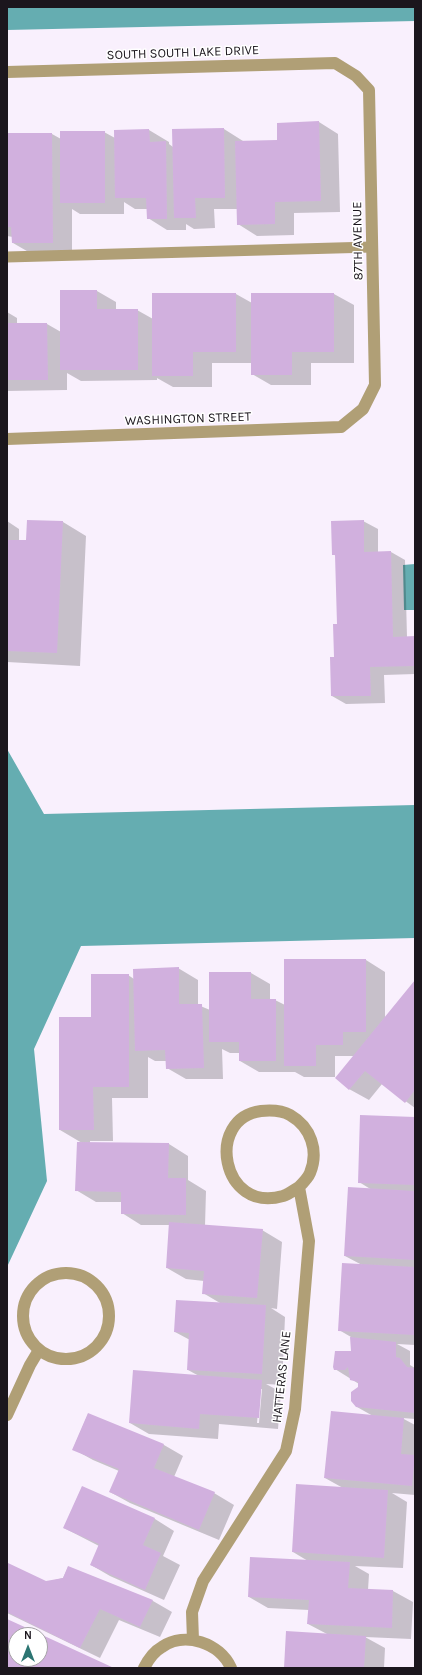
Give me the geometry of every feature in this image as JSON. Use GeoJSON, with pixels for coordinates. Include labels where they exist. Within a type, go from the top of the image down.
{"type":"FeatureCollection","features":[{"type":"Feature","properties":{"kind":"street","name":"SOUTH SOUTH LAKE DRIVE"},"geometry":{"type":"LineString","coordinates":[[7,72],[335,63],[356,76]]}},
{"type":"Feature","properties":{"kind":"street","name":"87TH AVENUE"},"geometry":{"type":"LineString","coordinates":[[356,76],[369,90],[375,385],[363,409]]}},
{"type":"Feature","properties":{"kind":"street","name":"WASHINGTON STREET"},"geometry":{"type":"LineString","coordinates":[[7,439],[341,428],[363,409]]}},
{"type":"Feature","properties":{"kind":"street"},"geometry":{"type":"LineString","coordinates":[[273,1110],[290,1114],[303,1125],[312,1140],[314,1157],[310,1174],[299,1187],[284,1196],[267,1198],[250,1193],[236,1183],[228,1168],[226,1151],[230,1134],[241,1120],[256,1112],[273,1110]]}},
{"type":"Feature","properties":{"kind":"street","name":"HATTERAS LANE"},"geometry":{"type":"LineString","coordinates":[[193,1640],[192,1612],[203,1581],[286,1451],[295,1409],[308,1241],[299,1187]]}},
{"type":"Feature","properties":{"kind":"street"},"geometry":{"type":"LineString","coordinates":[[71,1273],[86,1278],[99,1287],[107,1301],[110,1317],[106,1333],[98,1346],[85,1356],[69,1360],[53,1358],[39,1350],[28,1338],[23,1323],[23,1308],[29,1292],[40,1281],[55,1274],[71,1273]]}},
{"type":"Feature","properties":{"kind":"street"},"geometry":{"type":"LineString","coordinates":[[7,1415],[30,1364],[39,1350]]}},
{"type":"Feature","properties":{"kind":"street"},"geometry":{"type":"LineString","coordinates":[[144,1668],[150,1657],[162,1646],[177,1640],[193,1640],[208,1644],[221,1654],[231,1668]]}},
{"type":"Feature","properties":{"kind":"lane"},"geometry":{"type":"LineString","coordinates":[[7,257],[372,247]]}},
{"type":"Feature","properties":{"kind":"water"},"geometry":{"type":"Polygon","coordinates":[[[7,7],[415,7],[415,21],[7,30],[7,7]]]}},
{"type":"Feature","properties":{"kind":"water"},"geometry":{"type":"Polygon","coordinates":[[[415,564],[415,610],[404,610],[403,565],[415,564]]]}},
{"type":"Feature","properties":{"kind":"water"},"geometry":{"type":"Polygon","coordinates":[[[7,749],[44,814],[415,805],[415,938],[81,946],[34,1049],[47,1181],[7,1267],[7,749]]]}},
{"type":"Feature","properties":{"kind":"building"},"geometry":{"type":"Polygon","coordinates":[[[319,121],[321,201],[275,202],[275,224],[237,225],[235,141],[277,140],[277,123],[319,121]]]}},
{"type":"Feature","properties":{"kind":"building"},"geometry":{"type":"Polygon","coordinates":[[[224,128],[225,198],[195,198],[196,218],[174,218],[172,129],[224,128]]]}},
{"type":"Feature","properties":{"kind":"building"},"geometry":{"type":"Polygon","coordinates":[[[149,129],[150,142],[166,141],[167,219],[147,219],[146,198],[115,198],[114,130],[149,129]]]}},
{"type":"Feature","properties":{"kind":"building"},"geometry":{"type":"Polygon","coordinates":[[[60,131],[105,131],[105,203],[60,203],[60,131]]]}},
{"type":"Feature","properties":{"kind":"building"},"geometry":{"type":"Polygon","coordinates":[[[7,133],[52,133],[53,243],[12,243],[11,227],[7,227],[7,133]]]}},
{"type":"Feature","properties":{"kind":"building"},"geometry":{"type":"Polygon","coordinates":[[[60,290],[97,290],[97,309],[138,309],[138,370],[60,370],[60,290]]]}},
{"type":"Feature","properties":{"kind":"building"},"geometry":{"type":"Polygon","coordinates":[[[152,293],[236,293],[236,352],[193,352],[193,376],[152,376],[152,293]]]}},
{"type":"Feature","properties":{"kind":"building"},"geometry":{"type":"Polygon","coordinates":[[[251,293],[334,293],[334,352],[292,352],[292,375],[251,375],[251,293]]]}},
{"type":"Feature","properties":{"kind":"building"},"geometry":{"type":"Polygon","coordinates":[[[7,323],[47,323],[48,380],[7,380],[7,323]]]}},
{"type":"Feature","properties":{"kind":"building"},"geometry":{"type":"Polygon","coordinates":[[[27,520],[63,521],[57,653],[7,651],[7,540],[26,540],[27,520]]]}},
{"type":"Feature","properties":{"kind":"building"},"geometry":{"type":"Polygon","coordinates":[[[364,520],[364,552],[391,551],[393,637],[415,636],[415,666],[370,667],[371,696],[331,696],[330,657],[334,657],[333,624],[337,624],[335,555],[332,555],[331,521],[364,520]]]}},
{"type":"Feature","properties":{"kind":"building"},"geometry":{"type":"Polygon","coordinates":[[[284,959],[366,959],[366,1032],[343,1032],[343,1045],[316,1045],[316,1066],[284,1066],[284,959]]]}},
{"type":"Feature","properties":{"kind":"building"},"geometry":{"type":"Polygon","coordinates":[[[179,967],[179,1004],[202,1004],[204,1068],[166,1069],[165,1050],[135,1051],[133,969],[179,967]]]}},
{"type":"Feature","properties":{"kind":"building"},"geometry":{"type":"Polygon","coordinates":[[[209,972],[251,972],[251,999],[276,999],[276,1061],[239,1061],[239,1042],[209,1042],[209,972]]]}},
{"type":"Feature","properties":{"kind":"building"},"geometry":{"type":"Polygon","coordinates":[[[91,974],[129,974],[129,1087],[93,1087],[94,1130],[59,1130],[59,1017],[91,1017],[91,974]]]}},
{"type":"Feature","properties":{"kind":"building"},"geometry":{"type":"Polygon","coordinates":[[[415,980],[415,1065],[413,1068],[415,1069],[415,1090],[405,1103],[365,1071],[349,1090],[335,1078],[415,980]]]}},
{"type":"Feature","properties":{"kind":"building"},"geometry":{"type":"Polygon","coordinates":[[[360,1115],[415,1117],[415,1185],[358,1183],[360,1115]]]}},
{"type":"Feature","properties":{"kind":"building"},"geometry":{"type":"Polygon","coordinates":[[[77,1142],[169,1143],[168,1178],[186,1178],[186,1215],[121,1214],[121,1192],[75,1191],[77,1142]]]}},
{"type":"Feature","properties":{"kind":"building"},"geometry":{"type":"Polygon","coordinates":[[[348,1187],[415,1191],[415,1260],[344,1256],[348,1187]]]}},
{"type":"Feature","properties":{"kind":"building"},"geometry":{"type":"Polygon","coordinates":[[[169,1222],[263,1229],[257,1298],[202,1294],[204,1271],[166,1268],[169,1222]]]}},
{"type":"Feature","properties":{"kind":"building"},"geometry":{"type":"Polygon","coordinates":[[[342,1263],[415,1267],[415,1335],[338,1331],[342,1263]]]}},
{"type":"Feature","properties":{"kind":"building"},"geometry":{"type":"Polygon","coordinates":[[[176,1300],[266,1305],[262,1374],[187,1370],[189,1333],[174,1332],[176,1300]]]}},
{"type":"Feature","properties":{"kind":"building"},"geometry":{"type":"Polygon","coordinates":[[[350,1337],[396,1342],[396,1357],[400,1358],[407,1367],[415,1368],[415,1413],[356,1407],[351,1401],[351,1392],[358,1387],[358,1382],[350,1380],[348,1367],[345,1370],[334,1370],[333,1367],[335,1351],[351,1351],[350,1337]]]}},
{"type":"Feature","properties":{"kind":"building"},"geometry":{"type":"Polygon","coordinates":[[[133,1370],[262,1380],[259,1418],[200,1414],[199,1429],[129,1423],[133,1370]]]}},
{"type":"Feature","properties":{"kind":"building"},"geometry":{"type":"Polygon","coordinates":[[[331,1411],[404,1418],[401,1454],[415,1455],[412,1486],[324,1478],[331,1411]]]}},
{"type":"Feature","properties":{"kind":"building"},"geometry":{"type":"Polygon","coordinates":[[[88,1413],[164,1444],[154,1468],[215,1492],[199,1530],[109,1492],[119,1469],[72,1450],[88,1413]]]}},
{"type":"Feature","properties":{"kind":"building"},"geometry":{"type":"Polygon","coordinates":[[[296,1484],[388,1490],[384,1558],[292,1552],[296,1484]]]}},
{"type":"Feature","properties":{"kind":"building"},"geometry":{"type":"Polygon","coordinates":[[[82,1486],[155,1518],[143,1545],[161,1553],[145,1590],[90,1565],[99,1544],[63,1528],[82,1486]]]}},
{"type":"Feature","properties":{"kind":"building"},"geometry":{"type":"Polygon","coordinates":[[[250,1557],[350,1562],[348,1588],[393,1590],[392,1628],[307,1624],[309,1600],[248,1597],[250,1557]]]}},
{"type":"Feature","properties":{"kind":"building"},"geometry":{"type":"Polygon","coordinates":[[[8,1563],[46,1581],[63,1578],[68,1566],[153,1600],[140,1627],[100,1609],[80,1648],[48,1632],[48,1627],[37,1627],[7,1612],[8,1563]]]}},
{"type":"Feature","properties":{"kind":"building"},"geometry":{"type":"Polygon","coordinates":[[[7,1619],[24,1627],[8,1627],[8,1667],[48,1667],[48,1638],[114,1668],[7,1668],[7,1619]]]}},
{"type":"Feature","properties":{"kind":"building"},"geometry":{"type":"Polygon","coordinates":[[[286,1631],[366,1636],[364,1668],[284,1668],[286,1631]]]}}]}
